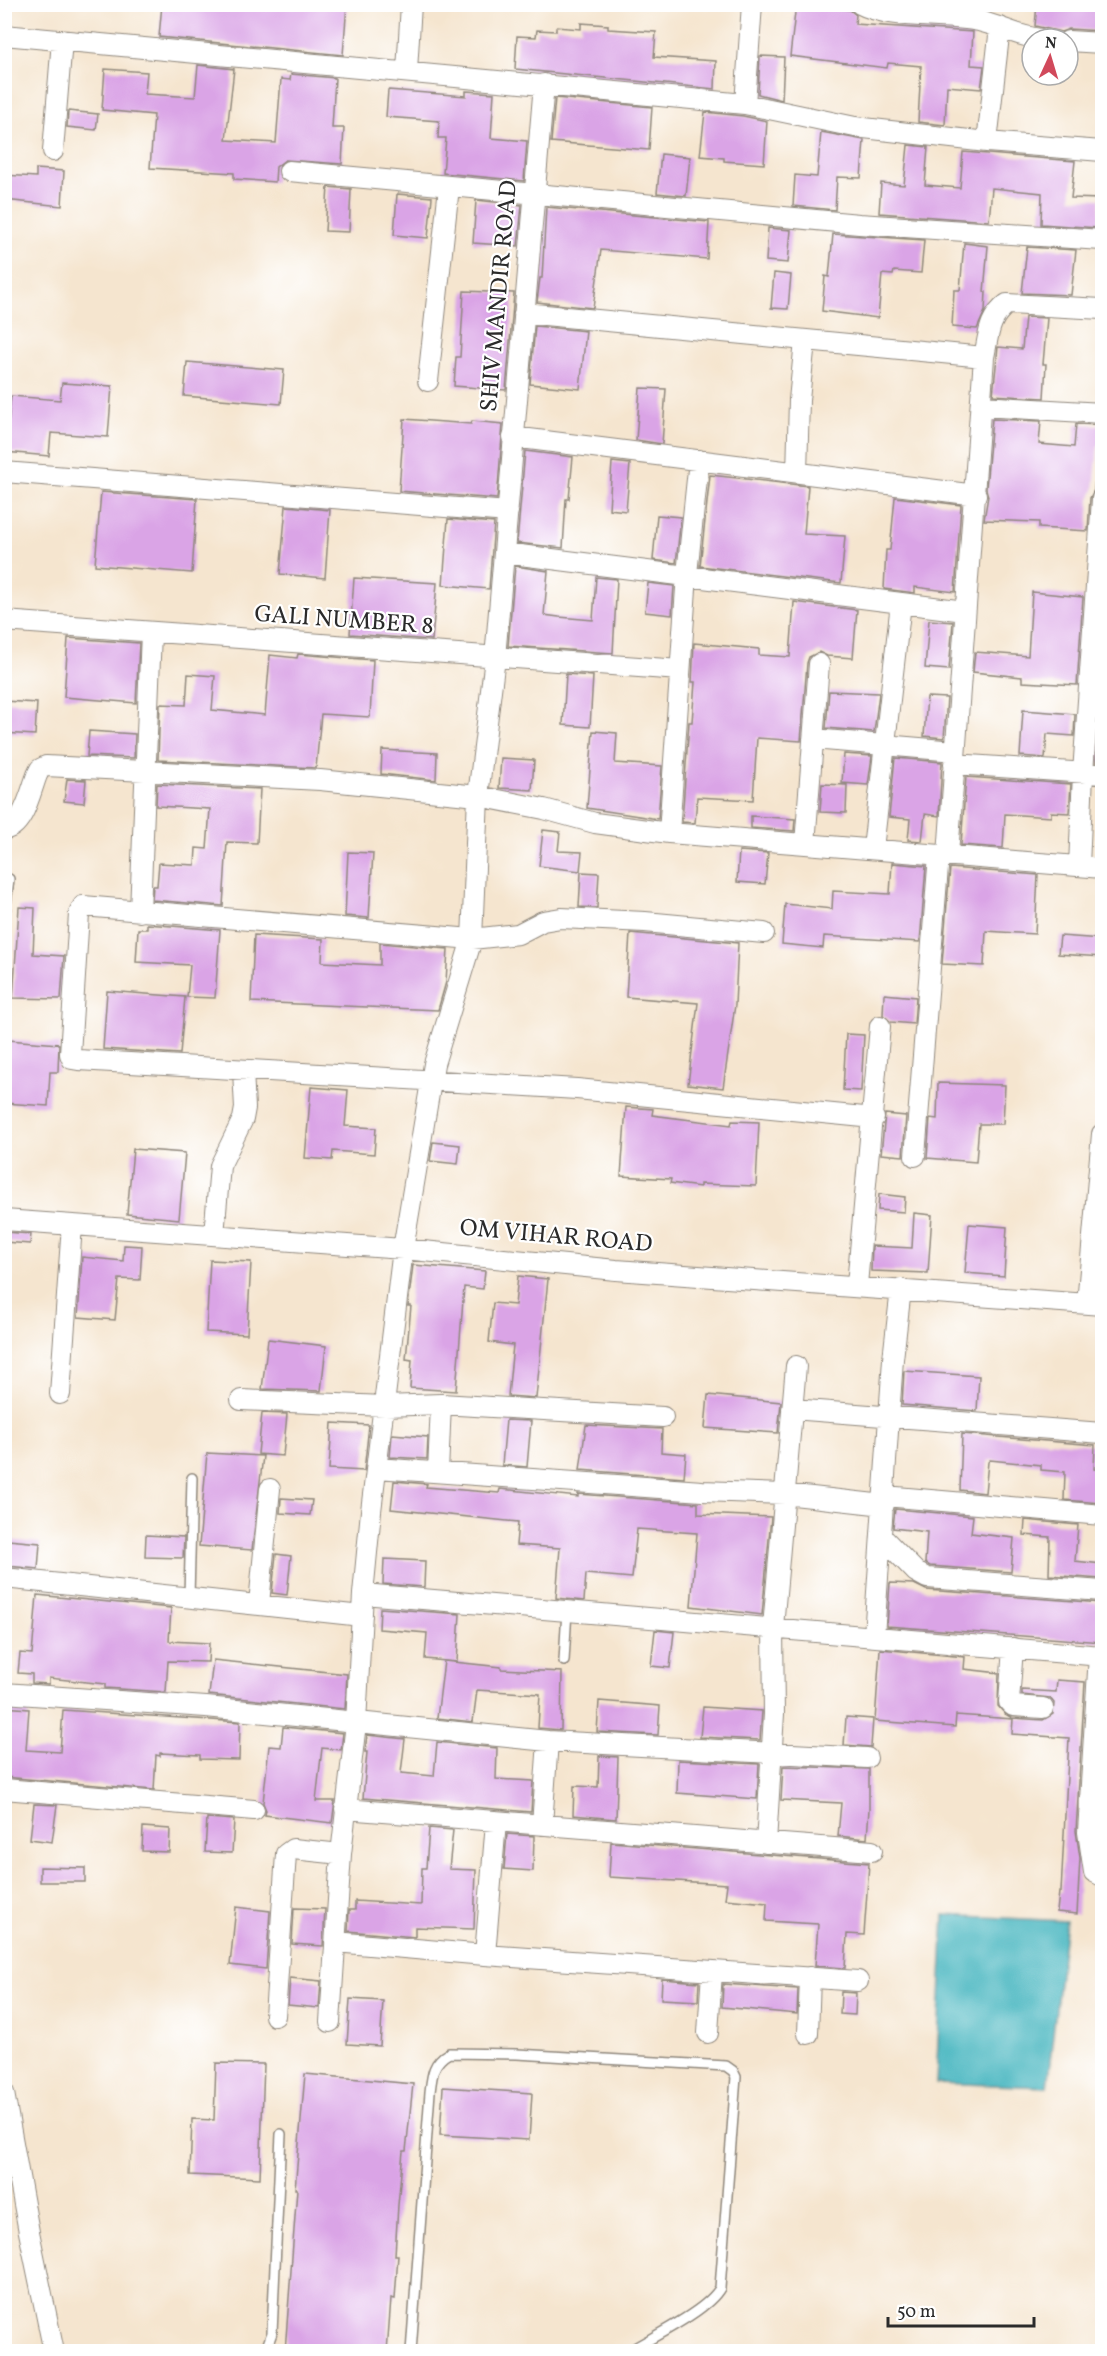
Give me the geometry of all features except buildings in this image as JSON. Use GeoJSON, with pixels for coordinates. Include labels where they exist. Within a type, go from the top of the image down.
{"type":"FeatureCollection","features":[{"type":"Feature","properties":{"kind":"street"},"geometry":{"type":"LineString","coordinates":[[407,71],[411,4]]}},
{"type":"Feature","properties":{"kind":"street"},"geometry":{"type":"LineString","coordinates":[[745,104],[752,4]]}},
{"type":"Feature","properties":{"kind":"street"},"geometry":{"type":"LineString","coordinates":[[860,4],[876,10],[968,20],[1000,27],[1020,35]]}},
{"type":"Feature","properties":{"kind":"street"},"geometry":{"type":"LineString","coordinates":[[987,142],[1000,27]]}},
{"type":"Feature","properties":{"kind":"street"},"geometry":{"type":"LineString","coordinates":[[4,34],[745,104],[855,127],[987,142],[1102,150]]}},
{"type":"Feature","properties":{"kind":"street"},"geometry":{"type":"LineString","coordinates":[[53,152],[62,40]]}},
{"type":"Feature","properties":{"kind":"street"},"geometry":{"type":"LineString","coordinates":[[1080,42],[1102,43]]}},
{"type":"Feature","properties":{"kind":"street","name":"SHIV MANDIR ROAD"},"geometry":{"type":"LineString","coordinates":[[330,2022],[341,1854],[356,1723],[363,1594],[403,1249],[430,1081],[439,1044],[472,939],[478,796],[495,658],[544,84]]}},
{"type":"Feature","properties":{"kind":"street"},"geometry":{"type":"LineString","coordinates":[[289,171],[860,224],[1102,240]]}},
{"type":"Feature","properties":{"kind":"street"},"geometry":{"type":"LineString","coordinates":[[428,381],[449,187]]}},
{"type":"Feature","properties":{"kind":"street"},"geometry":{"type":"LineString","coordinates":[[915,1156],[954,757],[976,495],[984,357],[991,322],[997,312],[1007,304],[1102,309]]}},
{"type":"Feature","properties":{"kind":"street"},"geometry":{"type":"LineString","coordinates":[[524,313],[984,357]]}},
{"type":"Feature","properties":{"kind":"street"},"geometry":{"type":"LineString","coordinates":[[797,473],[798,400],[805,341]]}},
{"type":"Feature","properties":{"kind":"street"},"geometry":{"type":"LineString","coordinates":[[981,406],[1102,413]]}},
{"type":"Feature","properties":{"kind":"street"},"geometry":{"type":"LineString","coordinates":[[513,437],[976,495]]}},
{"type":"Feature","properties":{"kind":"street"},"geometry":{"type":"LineString","coordinates":[[669,833],[687,574],[699,460]]}},
{"type":"Feature","properties":{"kind":"street"},"geometry":{"type":"LineString","coordinates":[[4,472],[508,512]]}},
{"type":"Feature","properties":{"kind":"street"},"geometry":{"type":"LineString","coordinates":[[1079,866],[1093,774],[1102,500]]}},
{"type":"Feature","properties":{"kind":"street"},"geometry":{"type":"LineString","coordinates":[[504,553],[687,574],[965,611]]}},
{"type":"Feature","properties":{"kind":"street"},"geometry":{"type":"LineString","coordinates":[[873,849],[901,603]]}},
{"type":"Feature","properties":{"kind":"street","name":"GALI NUMBER 8"},"geometry":{"type":"LineString","coordinates":[[4,621],[680,670]]}},
{"type":"Feature","properties":{"kind":"street"},"geometry":{"type":"LineString","coordinates":[[140,912],[151,632]]}},
{"type":"Feature","properties":{"kind":"street"},"geometry":{"type":"LineString","coordinates":[[805,844],[819,664]]}},
{"type":"Feature","properties":{"kind":"street"},"geometry":{"type":"LineString","coordinates":[[813,739],[885,746],[1093,774]]}},
{"type":"Feature","properties":{"kind":"street"},"geometry":{"type":"LineString","coordinates":[[4,829],[9,829],[18,823],[37,775],[40,769],[46,766],[320,780],[478,796],[544,809],[595,823],[669,833],[1102,868]]}},
{"type":"Feature","properties":{"kind":"street"},"geometry":{"type":"LineString","coordinates":[[764,933],[645,922],[561,918],[543,921],[518,934],[472,939],[140,912],[88,905],[80,909],[69,1049],[72,1059],[243,1071],[577,1089],[874,1118]]}},
{"type":"Feature","properties":{"kind":"street"},"geometry":{"type":"LineString","coordinates":[[857,1286],[874,1118],[880,1026]]}},
{"type":"Feature","properties":{"kind":"street"},"geometry":{"type":"LineString","coordinates":[[214,1235],[220,1166],[243,1119],[245,1108],[243,1071]]}},
{"type":"Feature","properties":{"kind":"street"},"geometry":{"type":"LineString","coordinates":[[1095,1304],[1102,1134]]}},
{"type":"Feature","properties":{"kind":"street","name":"OM VIHAR ROAD"},"geometry":{"type":"LineString","coordinates":[[4,1220],[403,1249],[616,1270],[1095,1304]]}},
{"type":"Feature","properties":{"kind":"street"},"geometry":{"type":"LineString","coordinates":[[60,1395],[72,1225]]}},
{"type":"Feature","properties":{"kind":"street"},"geometry":{"type":"LineString","coordinates":[[874,1636],[893,1359],[901,1289]]}},
{"type":"Feature","properties":{"kind":"street"},"geometry":{"type":"LineString","coordinates":[[766,1843],[774,1714],[773,1627],[796,1366]]}},
{"type":"Feature","properties":{"kind":"street"},"geometry":{"type":"LineString","coordinates":[[242,1400],[385,1406],[441,1404],[663,1417]]}},
{"type":"Feature","properties":{"kind":"street"},"geometry":{"type":"LineString","coordinates":[[438,1472],[441,1404]]}},
{"type":"Feature","properties":{"kind":"street"},"geometry":{"type":"LineString","coordinates":[[792,1409],[1102,1433]]}},
{"type":"Feature","properties":{"kind":"street"},"geometry":{"type":"LineString","coordinates":[[377,1468],[1102,1515]]}},
{"type":"Feature","properties":{"kind":"street"},"geometry":{"type":"LineString","coordinates":[[259,1604],[270,1489]]}},
{"type":"Feature","properties":{"kind":"street"},"geometry":{"type":"LineString","coordinates":[[882,1537],[916,1572],[927,1578],[1102,1591]]}},
{"type":"Feature","properties":{"kind":"street"},"geometry":{"type":"LineString","coordinates":[[4,1578],[362,1616]]}},
{"type":"Feature","properties":{"kind":"street"},"geometry":{"type":"LineString","coordinates":[[363,1594],[1101,1656],[1096,1789],[1089,1832],[1092,1864],[1095,1872],[1102,1876]]}},
{"type":"Feature","properties":{"kind":"street"},"geometry":{"type":"LineString","coordinates":[[1013,1648],[1009,1702],[1013,1706],[1043,1708]]}},
{"type":"Feature","properties":{"kind":"street"},"geometry":{"type":"LineString","coordinates":[[4,1693],[206,1707],[548,1741],[867,1758]]}},
{"type":"Feature","properties":{"kind":"street"},"geometry":{"type":"LineString","coordinates":[[542,1825],[548,1741]]}},
{"type":"Feature","properties":{"kind":"street"},"geometry":{"type":"LineString","coordinates":[[4,1789],[254,1810]]}},
{"type":"Feature","properties":{"kind":"street"},"geometry":{"type":"LineString","coordinates":[[345,1809],[872,1851]]}},
{"type":"Feature","properties":{"kind":"street"},"geometry":{"type":"LineString","coordinates":[[485,1955],[496,1822]]}},
{"type":"Feature","properties":{"kind":"street"},"geometry":{"type":"LineString","coordinates":[[275,2016],[286,1854],[293,1849],[341,1854]]}},
{"type":"Feature","properties":{"kind":"street"},"geometry":{"type":"LineString","coordinates":[[335,1942],[712,1972],[858,1981]]}},
{"type":"Feature","properties":{"kind":"street"},"geometry":{"type":"LineString","coordinates":[[708,2033],[712,1972]]}},
{"type":"Feature","properties":{"kind":"street"},"geometry":{"type":"LineString","coordinates":[[808,2034],[810,1977]]}},
{"type":"Feature","properties":{"kind":"street"},"geometry":{"type":"LineString","coordinates":[[4,2093],[7,2120],[54,2352]]}},
{"type":"Feature","properties":{"kind":"lane"},"geometry":{"type":"LineString","coordinates":[[4,919],[9,879]]}},
{"type":"Feature","properties":{"kind":"lane"},"geometry":{"type":"LineString","coordinates":[[189,1597],[192,1478]]}},
{"type":"Feature","properties":{"kind":"lane"},"geometry":{"type":"LineString","coordinates":[[564,1662],[567,1610]]}},
{"type":"Feature","properties":{"kind":"lane"},"geometry":{"type":"LineString","coordinates":[[411,2352],[430,2092],[436,2063],[442,2057],[449,2053],[517,2054],[726,2066],[733,2071],[736,2077],[720,2288],[704,2306],[628,2352]]}},
{"type":"Feature","properties":{"kind":"lane"},"geometry":{"type":"LineString","coordinates":[[265,2352],[272,2333],[280,2134]]}},
{"type":"Feature","properties":{"kind":"water"},"geometry":{"type":"Polygon","coordinates":[[[944,1915],[1066,1921],[1047,2087],[936,2083],[944,1915]]]}}]}
